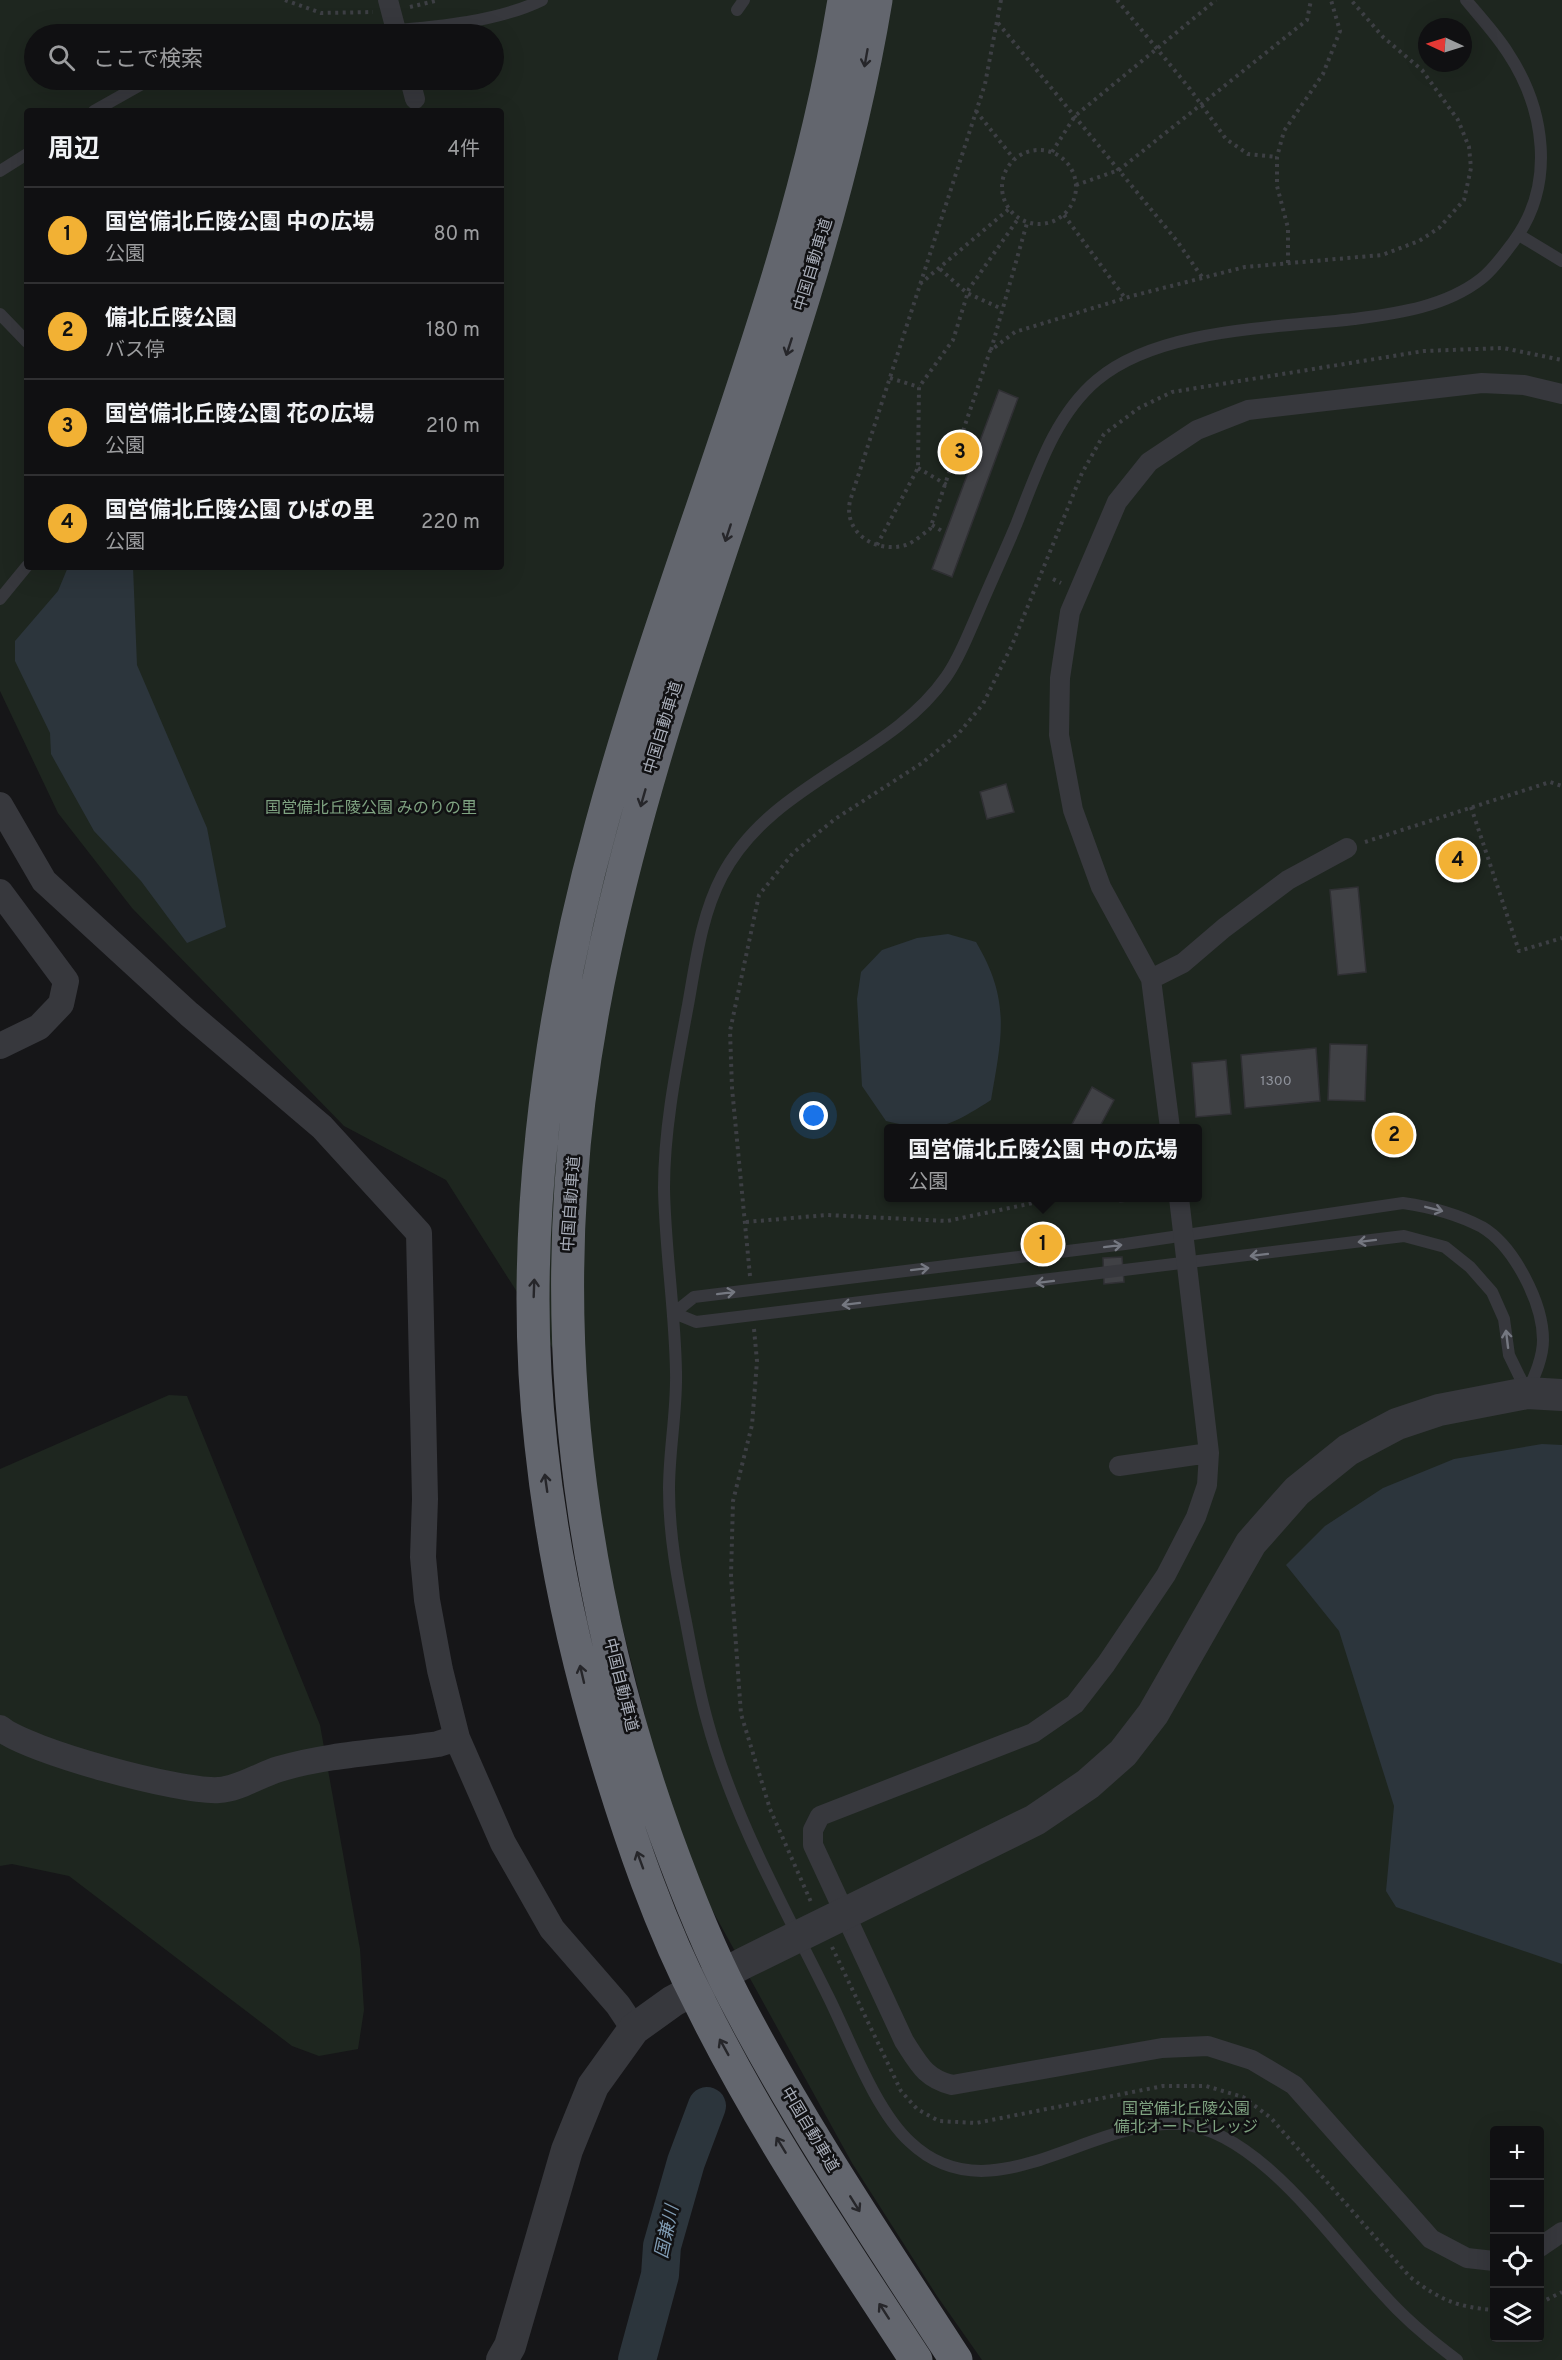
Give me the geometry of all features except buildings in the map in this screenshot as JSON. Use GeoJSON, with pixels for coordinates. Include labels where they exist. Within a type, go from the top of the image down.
{"type":"FeatureCollection","features":[{"type":"Feature","properties":{"kind":"highway","name":"中国自動車道"},"geometry":{"type":"LineString","coordinates":[[844,0],[834,62],[776,286],[636,709],[601,827],[574,934],[556,1031],[538,1176],[534,1306],[540,1430],[559,1569],[586,1689],[618,1799],[660,1916],[702,2008],[752,2098],[826,2222],[916,2360]]}},
{"type":"Feature","properties":{"kind":"highway","name":"中国自動車道"},"geometry":{"type":"LineString","coordinates":[[876,0],[865,64],[838,182],[810,279],[666,718],[632,837],[607,941],[588,1046],[571,1181],[566,1309],[573,1429],[592,1565],[618,1686],[650,1792],[690,1902],[732,1994],[781,2082],[855,2204],[956,2360]]}},
{"type":"Feature","properties":{"kind":"street"},"geometry":{"type":"LineString","coordinates":[[388,0],[394,24]]}},
{"type":"Feature","properties":{"kind":"street"},"geometry":{"type":"LineString","coordinates":[[413,90],[415,99]]}},
{"type":"Feature","properties":{"kind":"street"},"geometry":{"type":"LineString","coordinates":[[1170,1124],[1151,979],[1101,888],[1073,810],[1059,735],[1060,678],[1070,612],[1117,502],[1149,462],[1197,430],[1248,410],[1482,382],[1524,385],[1562,394]]}},
{"type":"Feature","properties":{"kind":"street"},"geometry":{"type":"LineString","coordinates":[[0,805],[44,881],[189,1014],[322,1127],[419,1233],[425,1499],[423,1557],[427,1600],[440,1670],[457,1738],[503,1843],[552,1929],[618,2005],[634,2029]]}},
{"type":"Feature","properties":{"kind":"street"},"geometry":{"type":"LineString","coordinates":[[1151,979],[1183,963],[1224,928],[1288,880],[1347,848]]}},
{"type":"Feature","properties":{"kind":"street"},"geometry":{"type":"LineString","coordinates":[[0,892],[66,981],[61,1004],[39,1027],[0,1047]]}},
{"type":"Feature","properties":{"kind":"street"},"geometry":{"type":"LineString","coordinates":[[1180,1202],[1209,1453],[1207,1485],[1196,1517],[1176,1556],[1106,1664],[1075,1704],[1033,1733],[820,1815],[813,1830],[813,1845],[904,2041],[920,2067],[934,2080],[952,2085],[1162,2048],[1208,2046],[1252,2060],[1294,2085],[1431,2238],[1467,2258],[1490,2261]]}},
{"type":"Feature","properties":{"kind":"street"},"geometry":{"type":"LineString","coordinates":[[502,2360],[510,2346],[572,2139],[593,2086],[634,2029],[693,1990],[1035,1820],[1088,1785],[1123,1753],[1153,1714],[1251,1543],[1298,1491],[1348,1450],[1397,1424],[1439,1410],[1527,1393],[1562,1395]]}},
{"type":"Feature","properties":{"kind":"street"},"geometry":{"type":"LineString","coordinates":[[1119,1466],[1209,1453]]}},
{"type":"Feature","properties":{"kind":"street"},"geometry":{"type":"LineString","coordinates":[[0,1728],[11,1738],[63,1756],[188,1787],[219,1790],[280,1769],[438,1744],[457,1738]]}},
{"type":"Feature","properties":{"kind":"street"},"geometry":{"type":"LineString","coordinates":[[1544,2244],[1562,2232]]}},
{"type":"Feature","properties":{"kind":"lane"},"geometry":{"type":"LineString","coordinates":[[441,24],[482,18],[530,6],[542,0]]}},
{"type":"Feature","properties":{"kind":"lane"},"geometry":{"type":"LineString","coordinates":[[1457,2360],[1417,2329],[1388,2300],[1268,2169],[1223,2136],[1183,2124],[1152,2125],[1113,2134],[1022,2166],[1000,2170],[963,2170],[947,2166],[908,2141],[883,2108],[773,1884],[725,1776],[706,1719],[671,1547],[669,1485],[677,1381],[674,1313],[667,1255],[664,1176],[676,1075],[701,934],[720,879],[740,847],[770,815],[886,734],[928,700],[947,677],[1006,549],[1045,452],[1069,412],[1093,383],[1128,358],[1170,343],[1388,315],[1438,303],[1483,278],[1519,236],[1538,189],[1541,131],[1535,107],[1511,58],[1466,0]]}},
{"type":"Feature","properties":{"kind":"lane"},"geometry":{"type":"LineString","coordinates":[[102,108],[132,90]]}},
{"type":"Feature","properties":{"kind":"lane"},"geometry":{"type":"LineString","coordinates":[[3,169],[24,156]]}},
{"type":"Feature","properties":{"kind":"lane"},"geometry":{"type":"LineString","coordinates":[[1519,236],[1562,261]]}},
{"type":"Feature","properties":{"kind":"lane"},"geometry":{"type":"LineString","coordinates":[[0,314],[24,339]]}},
{"type":"Feature","properties":{"kind":"lane"},"geometry":{"type":"LineString","coordinates":[[0,599],[24,570]]}},
{"type":"Feature","properties":{"kind":"lane"},"geometry":{"type":"LineString","coordinates":[[674,1313],[694,1297],[1125,1244],[1403,1203],[1438,1209],[1484,1228],[1519,1264],[1537,1304],[1543,1341],[1537,1370],[1527,1393]]}},
{"type":"Feature","properties":{"kind":"lane"},"geometry":{"type":"LineString","coordinates":[[674,1313],[696,1322],[1404,1236],[1445,1247],[1470,1267],[1492,1292],[1504,1319],[1509,1355],[1527,1393]]}},
{"type":"Feature","properties":{"kind":"path"},"geometry":{"type":"LineString","coordinates":[[285,0],[321,13],[365,14]]}},
{"type":"Feature","properties":{"kind":"path"},"geometry":{"type":"LineString","coordinates":[[417,6],[439,0]]}},
{"type":"Feature","properties":{"kind":"path"},"geometry":{"type":"LineString","coordinates":[[1001,0],[985,84],[848,511],[857,532],[865,541],[877,545],[906,545],[932,525],[990,351],[1027,223]]}},
{"type":"Feature","properties":{"kind":"path"},"geometry":{"type":"LineString","coordinates":[[1117,0],[1226,139],[1248,154],[1277,157]]}},
{"type":"Feature","properties":{"kind":"path"},"geometry":{"type":"LineString","coordinates":[[1052,152],[1075,116],[1216,0]]}},
{"type":"Feature","properties":{"kind":"path"},"geometry":{"type":"LineString","coordinates":[[1076,185],[1119,171],[1202,106],[1307,20],[1311,0]]}},
{"type":"Feature","properties":{"kind":"path"},"geometry":{"type":"LineString","coordinates":[[1288,263],[1288,228],[1277,186],[1277,157],[1284,131],[1323,74],[1340,31],[1330,0]]}},
{"type":"Feature","properties":{"kind":"path"},"geometry":{"type":"LineString","coordinates":[[990,351],[1015,332],[1125,298],[1245,267],[1382,255],[1403,249],[1440,228],[1464,200],[1471,168],[1469,147],[1458,120],[1422,70],[1383,37],[1351,0]]}},
{"type":"Feature","properties":{"kind":"path"},"geometry":{"type":"LineString","coordinates":[[998,22],[1177,241],[1202,277]]}},
{"type":"Feature","properties":{"kind":"path"},"geometry":{"type":"LineString","coordinates":[[976,111],[1014,159]]}},
{"type":"Feature","properties":{"kind":"path"},"geometry":{"type":"LineString","coordinates":[[1031,151],[1052,152],[1066,162],[1076,185],[1074,199],[1064,215],[1047,224],[1027,223],[1018,219],[1009,209],[1002,185],[1008,167],[1014,159],[1031,151]]}},
{"type":"Feature","properties":{"kind":"path"},"geometry":{"type":"LineString","coordinates":[[920,284],[1009,209]]}},
{"type":"Feature","properties":{"kind":"path"},"geometry":{"type":"LineString","coordinates":[[1064,215],[1125,298]]}},
{"type":"Feature","properties":{"kind":"path"},"geometry":{"type":"LineString","coordinates":[[877,545],[918,468],[920,387],[953,340],[967,293],[1018,219]]}},
{"type":"Feature","properties":{"kind":"path"},"geometry":{"type":"LineString","coordinates":[[940,269],[967,293],[1002,309]]}},
{"type":"Feature","properties":{"kind":"path"},"geometry":{"type":"LineString","coordinates":[[747,1237],[732,1088],[730,1031],[759,895],[793,853],[835,819],[922,763],[959,733],[983,704],[1012,645],[1082,473],[1104,434],[1139,408],[1172,392],[1424,351],[1503,348],[1562,360]]}},
{"type":"Feature","properties":{"kind":"path"},"geometry":{"type":"LineString","coordinates":[[890,378],[920,387]]}},
{"type":"Feature","properties":{"kind":"path"},"geometry":{"type":"LineString","coordinates":[[918,468],[947,485]]}},
{"type":"Feature","properties":{"kind":"path"},"geometry":{"type":"LineString","coordinates":[[932,525],[942,531]]}},
{"type":"Feature","properties":{"kind":"path"},"geometry":{"type":"LineString","coordinates":[[1347,848],[1550,782],[1562,786]]}},
{"type":"Feature","properties":{"kind":"path"},"geometry":{"type":"LineString","coordinates":[[1471,807],[1519,951],[1562,939]]}},
{"type":"Feature","properties":{"kind":"path"},"geometry":{"type":"LineString","coordinates":[[746,1222],[827,1215],[947,1221],[1038,1202]]}},
{"type":"Feature","properties":{"kind":"path"},"geometry":{"type":"LineString","coordinates":[[757,1361],[752,1425],[733,1501],[731,1576],[741,1714],[770,1809],[813,1907]]}},
{"type":"Feature","properties":{"kind":"path"},"geometry":{"type":"LineString","coordinates":[[828,1939],[901,2091],[917,2109],[939,2121],[976,2123],[1163,2086],[1206,2086],[1243,2097],[1271,2118],[1410,2277],[1437,2297],[1471,2308],[1490,2310]]}},
{"type":"Feature","properties":{"kind":"path"},"geometry":{"type":"LineString","coordinates":[[1544,2301],[1562,2292]]}},
{"type":"Feature","properties":{"kind":"green space"},"geometry":{"type":"Polygon","coordinates":[[[0,0],[1562,0],[1562,2360],[982,2360],[937,2296],[852,2163],[705,1897],[658,1768],[607,1566],[586,1401],[446,1180],[344,1126],[132,908],[58,813],[0,691],[0,0]]]}},
{"type":"Feature","properties":{"kind":"green space"},"geometry":{"type":"Polygon","coordinates":[[[169,1395],[187,1396],[320,1725],[360,1949],[364,2010],[358,2049],[319,2056],[292,2046],[69,1876],[12,1864],[0,1866],[0,1469],[169,1395]]]}},
{"type":"Feature","properties":{"kind":"shaded area"},"geometry":{"type":"Polygon","coordinates":[[[67,570],[133,570],[137,665],[207,828],[226,927],[187,943],[141,881],[94,831],[51,754],[50,733],[15,661],[15,641],[58,591],[67,570]]]}},
{"type":"Feature","properties":{"kind":"shaded area"},"geometry":{"type":"Polygon","coordinates":[[[948,934],[976,942],[995,983],[999,1001],[1000,1037],[991,1100],[947,1124],[900,1124],[886,1121],[862,1086],[857,999],[861,972],[882,950],[917,938],[948,934]]]}},
{"type":"Feature","properties":{"kind":"shaded area"},"geometry":{"type":"Polygon","coordinates":[[[1542,1444],[1562,1445],[1562,1964],[1396,1907],[1386,1891],[1394,1806],[1339,1631],[1286,1565],[1325,1526],[1383,1488],[1454,1459],[1542,1444]]]}},
{"type":"Feature","properties":{"kind":"waterway","name":"国兼川"},"geometry":{"type":"LineString","coordinates":[[637,2360],[660,2275],[662,2246],[686,2162],[707,2106]]}},
{"type":"Feature","properties":{"kind":"place","name":"国営備北丘陵公園 花の広場"},"geometry":{"type":"Point","coordinates":[960,452]}},
{"type":"Feature","properties":{"kind":"place","name":"国営備北丘陵公園 ひばの里"},"geometry":{"type":"Point","coordinates":[1458,860]}},
{"type":"Feature","properties":{"kind":"place","name":"備北丘陵公園"},"geometry":{"type":"Point","coordinates":[1394,1135]}},
{"type":"Feature","properties":{"kind":"place","name":"国営備北丘陵公園 中の広場"},"geometry":{"type":"Point","coordinates":[1043,1244]}},
{"type":"Feature","properties":{"kind":"park label","name":"国営備北丘陵公園 みのりの里"},"geometry":{"type":"Point","coordinates":[371,809]}},
{"type":"Feature","properties":{"kind":"park label","name":"国営備北丘陵公園 備北オートビレッジ"},"geometry":{"type":"Point","coordinates":[1186,2119]}}]}
